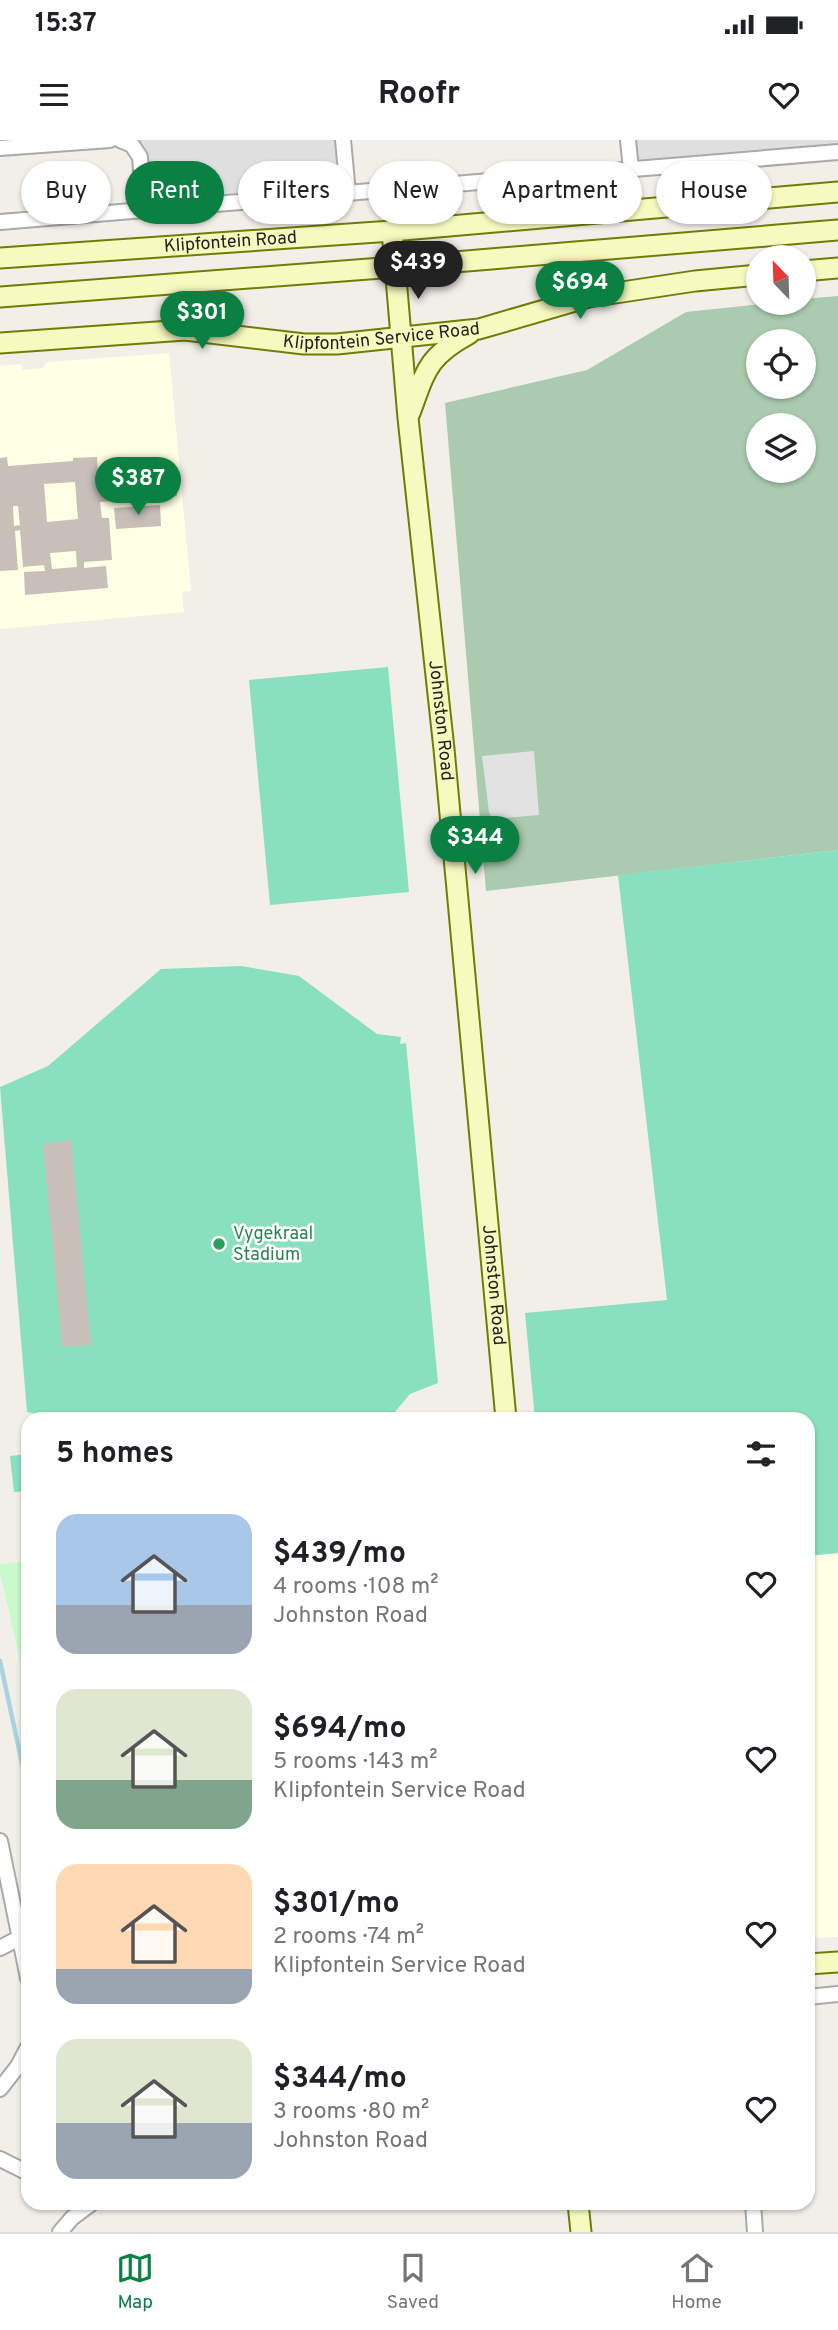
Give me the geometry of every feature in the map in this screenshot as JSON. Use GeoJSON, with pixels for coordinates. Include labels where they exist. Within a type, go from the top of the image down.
{"type":"FeatureCollection","features":[{"type":"Feature","properties":{"kind":"street"},"geometry":{"type":"LineString","coordinates":[[0,148],[110,140]]}},
{"type":"Feature","properties":{"kind":"street"},"geometry":{"type":"LineString","coordinates":[[120,140],[132,145],[140,161]]}},
{"type":"Feature","properties":{"kind":"street"},"geometry":{"type":"LineString","coordinates":[[343,140],[345,161]]}},
{"type":"Feature","properties":{"kind":"street"},"geometry":{"type":"LineString","coordinates":[[628,140],[630,161]]}},
{"type":"Feature","properties":{"kind":"street"},"geometry":{"type":"LineString","coordinates":[[642,168],[838,152]]}},
{"type":"Feature","properties":{"kind":"street"},"geometry":{"type":"LineString","coordinates":[[354,192],[477,182]]}},
{"type":"Feature","properties":{"kind":"street","name":"Klipfontein Road"},"geometry":{"type":"LineString","coordinates":[[0,258],[392,230],[838,192]]}},
{"type":"Feature","properties":{"kind":"street"},"geometry":{"type":"LineString","coordinates":[[0,222],[125,211]]}},
{"type":"Feature","properties":{"kind":"street","name":"Johnston Road"},"geometry":{"type":"LineString","coordinates":[[392,230],[408,418],[444,749],[505,1412]]}},
{"type":"Feature","properties":{"kind":"street","name":"Klipfontein Road"},"geometry":{"type":"LineString","coordinates":[[0,297],[838,230]]}},
{"type":"Feature","properties":{"kind":"street"},"geometry":{"type":"LineString","coordinates":[[816,270],[838,268]]}},
{"type":"Feature","properties":{"kind":"street","name":"Klipfontein Service Road"},"geometry":{"type":"LineString","coordinates":[[0,343],[184,330],[304,344],[337,344],[479,329],[589,297],[746,276]]}},
{"type":"Feature","properties":{"kind":"street"},"geometry":{"type":"LineString","coordinates":[[408,418],[424,374],[435,356],[479,329]]}},
{"type":"Feature","properties":{"kind":"street"},"geometry":{"type":"LineString","coordinates":[[0,1841],[21,1947]]}},
{"type":"Feature","properties":{"kind":"street"},"geometry":{"type":"LineString","coordinates":[[0,1948],[19,1938]]}},
{"type":"Feature","properties":{"kind":"street"},"geometry":{"type":"LineString","coordinates":[[815,1964],[838,1962]]}},
{"type":"Feature","properties":{"kind":"street"},"geometry":{"type":"LineString","coordinates":[[815,1996],[838,1994]]}},
{"type":"Feature","properties":{"kind":"street"},"geometry":{"type":"LineString","coordinates":[[0,2089],[21,2060]]}},
{"type":"Feature","properties":{"kind":"street"},"geometry":{"type":"LineString","coordinates":[[0,2159],[21,2170]]}},
{"type":"Feature","properties":{"kind":"street"},"geometry":{"type":"LineString","coordinates":[[60,2232],[83,2210]]}},
{"type":"Feature","properties":{"kind":"street"},"geometry":{"type":"LineString","coordinates":[[579,2210],[581,2232]]}},
{"type":"Feature","properties":{"kind":"street"},"geometry":{"type":"LineString","coordinates":[[753,2210],[755,2232]]}},
{"type":"Feature","properties":{"kind":"shaded area"},"geometry":{"type":"Polygon","coordinates":[[[120,140],[343,140],[345,161],[238,161],[238,202],[224,203],[224,161],[140,161],[140,157],[120,140]]]}},
{"type":"Feature","properties":{"kind":"shaded area"},"geometry":{"type":"Polygon","coordinates":[[[628,140],[838,140],[838,152],[728,161],[656,161],[656,167],[642,168],[642,161],[630,161],[628,140]]]}},
{"type":"Feature","properties":{"kind":"shaded area"},"geometry":{"type":"Polygon","coordinates":[[[838,296],[838,850],[486,891],[445,403],[587,370],[686,312],[746,306],[746,315],[816,315],[816,298],[838,296]]]}},
{"type":"Feature","properties":{"kind":"shaded area"},"geometry":{"type":"Polygon","coordinates":[[[169,353],[191,591],[182,592],[184,612],[0,629],[0,366],[19,364],[23,370],[43,368],[47,362],[169,353]]]}},
{"type":"Feature","properties":{"kind":"shaded area"},"geometry":{"type":"Polygon","coordinates":[[[534,751],[539,815],[492,819],[482,756],[534,751]]]}},
{"type":"Feature","properties":{"kind":"shaded area"},"geometry":{"type":"Polygon","coordinates":[[[838,1553],[838,1937],[815,1938],[815,1555],[838,1553]]]}},
{"type":"Feature","properties":{"kind":"green space"},"geometry":{"type":"Polygon","coordinates":[[[388,667],[409,892],[270,905],[249,680],[388,667]]]}},
{"type":"Feature","properties":{"kind":"green space"},"geometry":{"type":"Polygon","coordinates":[[[838,850],[838,1553],[815,1555],[815,1412],[534,1412],[525,1313],[667,1300],[618,875],[838,850]]]}},
{"type":"Feature","properties":{"kind":"green space","name":"Vygekraal Stadium"},"geometry":{"type":"Polygon","coordinates":[[[241,966],[299,976],[377,1034],[401,1037],[400,1044],[406,1043],[438,1383],[410,1394],[395,1412],[27,1412],[0,1087],[48,1066],[161,969],[241,966]]]}},
{"type":"Feature","properties":{"kind":"green space"},"geometry":{"type":"Polygon","coordinates":[[[21,1455],[21,1492],[14,1492],[10,1456],[21,1455]]]}},
{"type":"Feature","properties":{"kind":"green space"},"geometry":{"type":"Polygon","coordinates":[[[21,1562],[21,1664],[0,1573],[0,1564],[21,1562]]]}},
{"type":"Feature","properties":{"kind":"building"},"geometry":{"type":"Polygon","coordinates":[[[7,457],[8,466],[97,457],[98,471],[174,466],[177,496],[100,502],[102,518],[109,518],[112,560],[84,562],[84,568],[106,566],[108,588],[25,595],[24,572],[45,571],[44,565],[23,567],[20,530],[15,531],[18,570],[0,571],[0,458],[7,457]],[[75,482],[44,484],[47,522],[78,519],[75,482]],[[13,506],[14,526],[20,525],[18,506],[13,506]],[[76,551],[50,553],[52,569],[77,567],[76,551]]]}},
{"type":"Feature","properties":{"kind":"building"},"geometry":{"type":"Polygon","coordinates":[[[160,505],[161,526],[116,529],[114,508],[160,505]]]}},
{"type":"Feature","properties":{"kind":"building"},"geometry":{"type":"Polygon","coordinates":[[[71,1140],[91,1345],[62,1347],[43,1144],[71,1140]]]}},
{"type":"Feature","properties":{"kind":"waterway"},"geometry":{"type":"LineString","coordinates":[[0,1661],[21,1758]]}},
{"type":"Feature","properties":{"kind":"place","name":"Vygekraal Stadium"},"geometry":{"type":"Point","coordinates":[219,1244]}}]}
